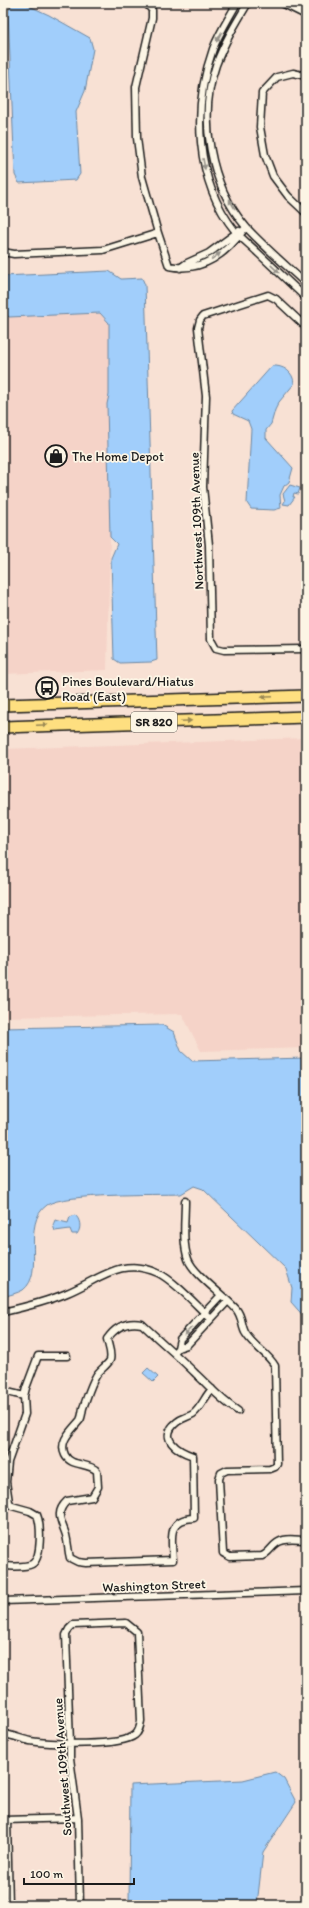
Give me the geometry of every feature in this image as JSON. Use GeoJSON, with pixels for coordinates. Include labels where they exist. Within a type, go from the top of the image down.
{"type":"FeatureCollection","features":[{"type":"Feature","properties":{"kind":"highway","name":"SR 820"},"geometry":{"type":"LineString","coordinates":[[3,705],[306,696]]}},
{"type":"Feature","properties":{"kind":"highway","name":"SR 820"},"geometry":{"type":"LineString","coordinates":[[3,727],[306,717]]}},
{"type":"Feature","properties":{"kind":"street"},"geometry":{"type":"LineString","coordinates":[[146,3],[152,10],[152,18],[136,87],[137,138],[142,177],[169,266],[190,269],[213,260],[233,243],[238,234],[246,227]]}},
{"type":"Feature","properties":{"kind":"street"},"geometry":{"type":"LineString","coordinates":[[238,3],[213,47],[202,88],[200,120],[202,149],[206,172],[221,208],[238,234],[306,298]]}},
{"type":"Feature","properties":{"kind":"street"},"geometry":{"type":"LineString","coordinates":[[248,3],[224,43],[216,66],[208,116],[210,139],[217,170],[226,194],[246,227],[306,284]]}},
{"type":"Feature","properties":{"kind":"street"},"geometry":{"type":"LineString","coordinates":[[284,3],[306,14]]}},
{"type":"Feature","properties":{"kind":"street"},"geometry":{"type":"LineString","coordinates":[[306,76],[293,73],[277,77],[262,93],[260,127],[265,155],[273,176],[288,196],[306,213]]}},
{"type":"Feature","properties":{"kind":"street"},"geometry":{"type":"LineString","coordinates":[[3,252],[14,254],[103,250],[158,233]]}},
{"type":"Feature","properties":{"kind":"street","name":"Northwest 109th Avenue"},"geometry":{"type":"LineString","coordinates":[[306,327],[276,298],[268,295],[203,316],[200,320],[198,328],[206,396],[203,487],[209,545],[211,639],[216,648],[224,650],[306,649]]}},
{"type":"Feature","properties":{"kind":"street"},"geometry":{"type":"LineString","coordinates":[[185,1201],[186,1244],[189,1261],[240,1314],[245,1333],[267,1354],[275,1366],[277,1464],[276,1467],[270,1469],[227,1470],[221,1473],[219,1479],[223,1553],[230,1557],[262,1556],[266,1554],[277,1542],[282,1540],[306,1540]]}},
{"type":"Feature","properties":{"kind":"street"},"geometry":{"type":"LineString","coordinates":[[3,1312],[52,1299],[82,1286],[106,1273],[127,1267],[143,1268],[159,1273],[211,1319]]}},
{"type":"Feature","properties":{"kind":"street"},"geometry":{"type":"LineString","coordinates":[[176,1351],[180,1339],[222,1295]]}},
{"type":"Feature","properties":{"kind":"street"},"geometry":{"type":"LineString","coordinates":[[176,1351],[187,1345],[228,1301]]}},
{"type":"Feature","properties":{"kind":"street"},"geometry":{"type":"LineString","coordinates":[[212,1389],[196,1411],[177,1422],[170,1433],[171,1442],[175,1448],[193,1456],[194,1518],[180,1520],[175,1525],[172,1533],[173,1560],[78,1562],[70,1558],[66,1535],[59,1516],[62,1505],[67,1501],[88,1498],[94,1494],[98,1487],[97,1471],[89,1465],[69,1460],[66,1456],[64,1446],[68,1432],[80,1420],[94,1379],[109,1361],[110,1356],[107,1339],[112,1333],[123,1325],[142,1324],[176,1351],[221,1398],[238,1411]]}},
{"type":"Feature","properties":{"kind":"street"},"geometry":{"type":"LineString","coordinates":[[3,1566],[31,1564],[38,1555],[39,1519],[37,1515],[30,1511],[12,1506],[9,1502],[6,1482],[8,1462],[25,1414],[24,1396],[38,1356],[67,1356]]}},
{"type":"Feature","properties":{"kind":"street"},"geometry":{"type":"LineString","coordinates":[[3,1391],[24,1396]]}},
{"type":"Feature","properties":{"kind":"street","name":"Washington Street"},"geometry":{"type":"LineString","coordinates":[[3,1601],[306,1591]]}},
{"type":"Feature","properties":{"kind":"street","name":"Southwest 109th Avenue"},"geometry":{"type":"LineString","coordinates":[[70,1743],[123,1741],[135,1735],[139,1730],[141,1721],[137,1632],[133,1627],[126,1623],[73,1625],[66,1635],[70,1758],[78,1818],[80,1905]]}},
{"type":"Feature","properties":{"kind":"street"},"geometry":{"type":"LineString","coordinates":[[3,1734],[28,1741],[70,1743]]}},
{"type":"Feature","properties":{"kind":"street"},"geometry":{"type":"LineString","coordinates":[[9,1905],[6,1892],[5,1820],[78,1818]]}},
{"type":"Feature","properties":{"kind":"shaded area"},"geometry":{"type":"Polygon","coordinates":[[[100,313],[109,323],[110,537],[107,670],[3,674],[3,317],[100,313]]]}},
{"type":"Feature","properties":{"kind":"shaded area"},"geometry":{"type":"Polygon","coordinates":[[[306,738],[306,1048],[201,1051],[182,1014],[3,1017],[3,749],[306,738]]]}},
{"type":"Feature","properties":{"kind":"water"},"geometry":{"type":"Polygon","coordinates":[[[23,3],[49,15],[90,38],[93,49],[85,91],[76,112],[80,174],[76,180],[19,183],[15,175],[8,11],[13,4],[23,3]]]}},
{"type":"Feature","properties":{"kind":"water"},"geometry":{"type":"Polygon","coordinates":[[[109,271],[121,279],[142,278],[145,285],[157,660],[151,662],[120,663],[114,659],[111,558],[117,544],[110,537],[107,404],[109,395],[109,323],[100,313],[9,317],[3,312],[3,276],[109,271]]]}},
{"type":"Feature","properties":{"kind":"water"},"geometry":{"type":"Polygon","coordinates":[[[272,366],[287,370],[294,380],[294,384],[279,402],[271,424],[266,430],[266,438],[293,468],[289,482],[284,486],[280,495],[281,508],[274,510],[251,509],[247,503],[251,429],[248,421],[233,414],[232,411],[272,366]]]}},
{"type":"Feature","properties":{"kind":"water"},"geometry":{"type":"Polygon","coordinates":[[[290,485],[300,488],[298,494],[294,493],[293,497],[295,497],[289,505],[283,504],[285,501],[283,494],[290,485]]]}},
{"type":"Feature","properties":{"kind":"water"},"geometry":{"type":"Polygon","coordinates":[[[162,1025],[174,1032],[181,1051],[192,1061],[306,1058],[306,1319],[291,1302],[292,1288],[286,1269],[203,1189],[194,1186],[181,1194],[72,1198],[47,1205],[39,1213],[35,1224],[34,1261],[30,1282],[23,1290],[3,1297],[3,1028],[162,1025]]]}},
{"type":"Feature","properties":{"kind":"water"},"geometry":{"type":"Polygon","coordinates":[[[75,1215],[80,1224],[80,1229],[77,1234],[72,1234],[70,1229],[55,1231],[53,1225],[55,1220],[68,1223],[70,1217],[75,1215]]]}},
{"type":"Feature","properties":{"kind":"water"},"geometry":{"type":"Polygon","coordinates":[[[148,1368],[158,1377],[153,1382],[143,1373],[148,1368]]]}},
{"type":"Feature","properties":{"kind":"water"},"geometry":{"type":"Polygon","coordinates":[[[275,1772],[284,1779],[296,1802],[263,1852],[257,1905],[129,1905],[130,1785],[243,1780],[275,1772]]]}},
{"type":"Feature","properties":{"kind":"place","name":"The Home Depot"},"geometry":{"type":"Point","coordinates":[56,456]}},
{"type":"Feature","properties":{"kind":"place","name":"Pines Boulevard/Hiatus Road (East)"},"geometry":{"type":"Point","coordinates":[47,688]}}]}
